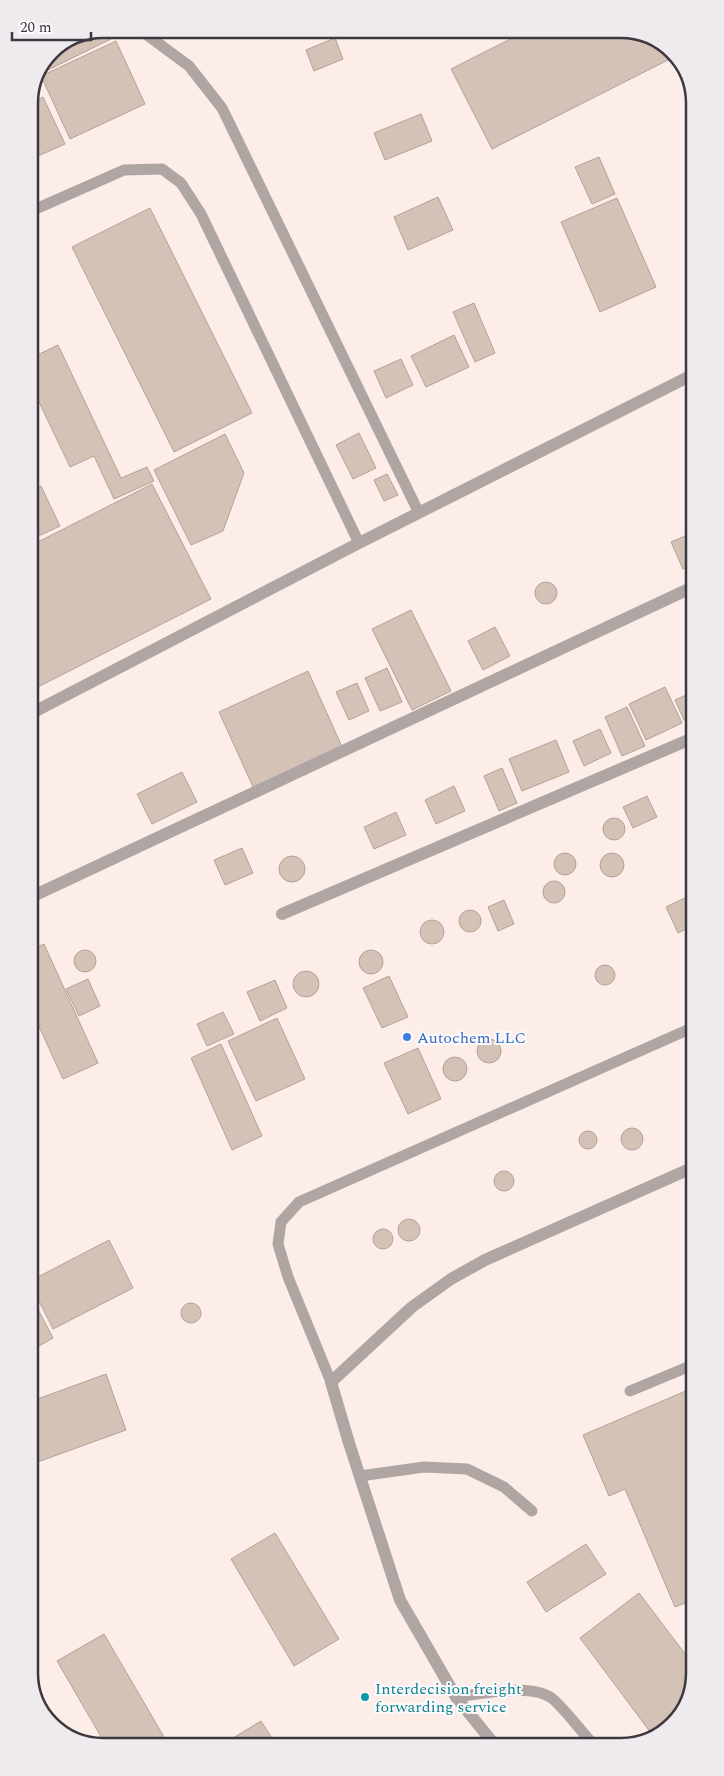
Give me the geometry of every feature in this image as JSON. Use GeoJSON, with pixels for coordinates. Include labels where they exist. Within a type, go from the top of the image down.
{"type":"FeatureCollection","features":[{"type":"Feature","properties":{"kind":"street"},"geometry":{"type":"LineString","coordinates":[[38,710],[359,543],[686,378]]}},
{"type":"Feature","properties":{"kind":"street"},"geometry":{"type":"LineString","coordinates":[[38,894],[686,590]]}},
{"type":"Feature","properties":{"kind":"street"},"geometry":{"type":"LineString","coordinates":[[282,914],[686,741]]}},
{"type":"Feature","properties":{"kind":"street"},"geometry":{"type":"LineString","coordinates":[[489,1738],[456,1697],[400,1600],[331,1382],[412,1307],[451,1279],[485,1260],[686,1170]]}},
{"type":"Feature","properties":{"kind":"lane"},"geometry":{"type":"LineString","coordinates":[[151,38],[189,66],[222,108],[419,513]]}},
{"type":"Feature","properties":{"kind":"lane"},"geometry":{"type":"LineString","coordinates":[[38,208],[124,170],[162,169],[181,184],[200,214],[359,543]]}},
{"type":"Feature","properties":{"kind":"lane"},"geometry":{"type":"LineString","coordinates":[[331,1382],[288,1277],[278,1244],[281,1222],[298,1202],[686,1031]]}},
{"type":"Feature","properties":{"kind":"lane"},"geometry":{"type":"LineString","coordinates":[[630,1391],[686,1367]]}},
{"type":"Feature","properties":{"kind":"lane"},"geometry":{"type":"LineString","coordinates":[[360,1476],[424,1467],[467,1469],[504,1487],[532,1511]]}},
{"type":"Feature","properties":{"kind":"lane"},"geometry":{"type":"LineString","coordinates":[[456,1697],[506,1690],[533,1691],[553,1699],[588,1738]]}},
{"type":"Feature","properties":{"kind":"shaded area"},"geometry":{"type":"Polygon","coordinates":[[[626,38],[642,41],[661,51],[678,70],[683,82],[686,94],[686,1682],[678,1706],[673,1713],[661,1725],[642,1735],[630,1738],[98,1738],[78,1734],[63,1725],[48,1710],[41,1694],[38,1674],[38,98],[44,74],[51,63],[66,48],[90,39],[626,38]]]}},
{"type":"Feature","properties":{"kind":"building"},"geometry":{"type":"Polygon","coordinates":[[[335,38],[343,59],[314,71],[306,50],[335,38]]]}},
{"type":"Feature","properties":{"kind":"building"},"geometry":{"type":"Polygon","coordinates":[[[512,38],[634,39],[650,44],[669,59],[492,149],[451,69],[512,38]]]}},
{"type":"Feature","properties":{"kind":"building"},"geometry":{"type":"Polygon","coordinates":[[[90,39],[111,39],[46,71],[66,48],[78,42],[90,39]]]}},
{"type":"Feature","properties":{"kind":"building"},"geometry":{"type":"Polygon","coordinates":[[[116,41],[145,104],[70,139],[42,79],[44,75],[116,41]]]}},
{"type":"Feature","properties":{"kind":"building"},"geometry":{"type":"Polygon","coordinates":[[[43,97],[65,144],[38,156],[38,100],[43,97]]]}},
{"type":"Feature","properties":{"kind":"building"},"geometry":{"type":"Polygon","coordinates":[[[421,114],[432,141],[385,160],[374,133],[421,114]]]}},
{"type":"Feature","properties":{"kind":"building"},"geometry":{"type":"Polygon","coordinates":[[[599,157],[615,194],[592,204],[575,167],[599,157]]]}},
{"type":"Feature","properties":{"kind":"building"},"geometry":{"type":"Polygon","coordinates":[[[438,197],[453,230],[408,250],[394,217],[438,197]]]}},
{"type":"Feature","properties":{"kind":"building"},"geometry":{"type":"Polygon","coordinates":[[[617,198],[656,287],[600,312],[561,222],[617,198]]]}},
{"type":"Feature","properties":{"kind":"building"},"geometry":{"type":"Polygon","coordinates":[[[150,208],[252,413],[174,452],[72,247],[150,208]]]}},
{"type":"Feature","properties":{"kind":"building"},"geometry":{"type":"Polygon","coordinates":[[[474,303],[495,353],[475,362],[453,312],[474,303]]]}},
{"type":"Feature","properties":{"kind":"building"},"geometry":{"type":"Polygon","coordinates":[[[454,335],[469,367],[426,387],[411,356],[454,335]]]}},
{"type":"Feature","properties":{"kind":"building"},"geometry":{"type":"Polygon","coordinates":[[[58,345],[121,478],[147,467],[154,481],[114,499],[94,456],[70,467],[38,400],[38,355],[58,345]]]}},
{"type":"Feature","properties":{"kind":"building"},"geometry":{"type":"Polygon","coordinates":[[[401,359],[413,385],[386,398],[374,371],[401,359]]]}},
{"type":"Feature","properties":{"kind":"building"},"geometry":{"type":"Polygon","coordinates":[[[359,433],[376,468],[353,479],[336,445],[359,433]]]}},
{"type":"Feature","properties":{"kind":"building"},"geometry":{"type":"Polygon","coordinates":[[[225,434],[244,473],[223,531],[191,545],[154,470],[225,434]]]}},
{"type":"Feature","properties":{"kind":"building"},"geometry":{"type":"Polygon","coordinates":[[[387,474],[398,495],[384,501],[374,480],[387,474]]]}},
{"type":"Feature","properties":{"kind":"building"},"geometry":{"type":"Polygon","coordinates":[[[152,484],[211,599],[38,687],[38,542],[152,484]]]}},
{"type":"Feature","properties":{"kind":"building"},"geometry":{"type":"Polygon","coordinates":[[[41,486],[60,526],[38,536],[38,487],[41,486]]]}},
{"type":"Feature","properties":{"kind":"building"},"geometry":{"type":"Polygon","coordinates":[[[686,536],[686,568],[683,569],[671,542],[686,536]]]}},
{"type":"Feature","properties":{"kind":"building"},"geometry":{"type":"Polygon","coordinates":[[[546,582],[556,589],[557,593],[550,603],[546,604],[536,597],[535,593],[542,583],[546,582]]]}},
{"type":"Feature","properties":{"kind":"building"},"geometry":{"type":"Polygon","coordinates":[[[411,610],[451,691],[412,710],[372,629],[411,610]]]}},
{"type":"Feature","properties":{"kind":"building"},"geometry":{"type":"Polygon","coordinates":[[[495,627],[510,656],[483,670],[468,641],[495,627]]]}},
{"type":"Feature","properties":{"kind":"building"},"geometry":{"type":"Polygon","coordinates":[[[387,668],[402,702],[380,711],[365,678],[387,668]]]}},
{"type":"Feature","properties":{"kind":"building"},"geometry":{"type":"Polygon","coordinates":[[[308,671],[343,749],[254,789],[219,712],[308,671]]]}},
{"type":"Feature","properties":{"kind":"building"},"geometry":{"type":"Polygon","coordinates":[[[357,683],[369,711],[349,720],[336,692],[357,683]]]}},
{"type":"Feature","properties":{"kind":"building"},"geometry":{"type":"Polygon","coordinates":[[[665,687],[682,723],[646,740],[629,704],[665,687]]]}},
{"type":"Feature","properties":{"kind":"building"},"geometry":{"type":"Polygon","coordinates":[[[686,695],[686,719],[684,720],[675,700],[686,695]]]}},
{"type":"Feature","properties":{"kind":"building"},"geometry":{"type":"Polygon","coordinates":[[[627,707],[645,746],[622,756],[605,717],[627,707]]]}},
{"type":"Feature","properties":{"kind":"building"},"geometry":{"type":"Polygon","coordinates":[[[600,729],[611,753],[584,766],[573,741],[600,729]]]}},
{"type":"Feature","properties":{"kind":"building"},"geometry":{"type":"Polygon","coordinates":[[[556,740],[569,772],[522,791],[509,759],[556,740]]]}},
{"type":"Feature","properties":{"kind":"building"},"geometry":{"type":"Polygon","coordinates":[[[502,768],[517,803],[499,811],[484,776],[502,768]]]}},
{"type":"Feature","properties":{"kind":"building"},"geometry":{"type":"Polygon","coordinates":[[[182,772],[197,802],[152,824],[137,794],[182,772]]]}},
{"type":"Feature","properties":{"kind":"building"},"geometry":{"type":"Polygon","coordinates":[[[454,786],[465,811],[436,824],[425,800],[454,786]]]}},
{"type":"Feature","properties":{"kind":"building"},"geometry":{"type":"Polygon","coordinates":[[[647,796],[657,817],[633,828],[623,807],[647,796]]]}},
{"type":"Feature","properties":{"kind":"building"},"geometry":{"type":"Polygon","coordinates":[[[396,812],[406,835],[374,849],[364,827],[396,812]]]}},
{"type":"Feature","properties":{"kind":"building"},"geometry":{"type":"Polygon","coordinates":[[[610,818],[618,818],[625,825],[625,833],[618,840],[610,840],[603,833],[603,825],[610,818]]]}},
{"type":"Feature","properties":{"kind":"building"},"geometry":{"type":"Polygon","coordinates":[[[242,848],[253,873],[225,885],[214,860],[242,848]]]}},
{"type":"Feature","properties":{"kind":"building"},"geometry":{"type":"Polygon","coordinates":[[[565,853],[573,856],[576,864],[573,872],[565,875],[557,872],[554,864],[557,856],[565,853]]]}},
{"type":"Feature","properties":{"kind":"building"},"geometry":{"type":"Polygon","coordinates":[[[612,853],[620,857],[624,865],[620,873],[612,877],[604,873],[600,865],[604,857],[612,853]]]}},
{"type":"Feature","properties":{"kind":"building"},"geometry":{"type":"Polygon","coordinates":[[[292,856],[301,860],[305,869],[301,878],[292,882],[283,878],[279,869],[283,860],[292,856]]]}},
{"type":"Feature","properties":{"kind":"building"},"geometry":{"type":"Polygon","coordinates":[[[550,881],[558,881],[565,888],[565,896],[558,903],[550,903],[543,896],[543,888],[550,881]]]}},
{"type":"Feature","properties":{"kind":"building"},"geometry":{"type":"Polygon","coordinates":[[[686,897],[686,929],[678,933],[666,907],[686,897]]]}},
{"type":"Feature","properties":{"kind":"building"},"geometry":{"type":"Polygon","coordinates":[[[504,900],[514,924],[498,931],[488,907],[504,900]]]}},
{"type":"Feature","properties":{"kind":"building"},"geometry":{"type":"Polygon","coordinates":[[[470,910],[478,913],[481,921],[478,929],[470,932],[462,929],[459,921],[462,913],[470,910]]]}},
{"type":"Feature","properties":{"kind":"building"},"geometry":{"type":"Polygon","coordinates":[[[432,920],[441,923],[444,932],[441,941],[432,944],[423,941],[420,932],[423,923],[432,920]]]}},
{"type":"Feature","properties":{"kind":"building"},"geometry":{"type":"Polygon","coordinates":[[[44,944],[98,1063],[63,1079],[38,1024],[38,947],[44,944]]]}},
{"type":"Feature","properties":{"kind":"building"},"geometry":{"type":"Polygon","coordinates":[[[81,950],[89,950],[96,957],[96,965],[89,972],[81,972],[74,965],[74,957],[81,950]]]}},
{"type":"Feature","properties":{"kind":"building"},"geometry":{"type":"Polygon","coordinates":[[[371,950],[379,954],[383,962],[379,970],[371,974],[363,970],[359,962],[363,954],[371,950]]]}},
{"type":"Feature","properties":{"kind":"building"},"geometry":{"type":"Polygon","coordinates":[[[605,965],[612,968],[615,975],[612,982],[605,985],[598,982],[595,975],[598,968],[605,965]]]}},
{"type":"Feature","properties":{"kind":"building"},"geometry":{"type":"Polygon","coordinates":[[[306,971],[315,975],[319,984],[315,993],[306,997],[297,993],[293,984],[297,975],[306,971]]]}},
{"type":"Feature","properties":{"kind":"building"},"geometry":{"type":"Polygon","coordinates":[[[389,976],[408,1017],[382,1028],[363,988],[389,976]]]}},
{"type":"Feature","properties":{"kind":"building"},"geometry":{"type":"Polygon","coordinates":[[[88,979],[100,1006],[79,1016],[66,989],[88,979]]]}},
{"type":"Feature","properties":{"kind":"building"},"geometry":{"type":"Polygon","coordinates":[[[275,980],[287,1008],[260,1021],[247,992],[275,980]]]}},
{"type":"Feature","properties":{"kind":"building"},"geometry":{"type":"Polygon","coordinates":[[[223,1012],[234,1034],[207,1046],[197,1024],[223,1012]]]}},
{"type":"Feature","properties":{"kind":"building"},"geometry":{"type":"Polygon","coordinates":[[[277,1018],[305,1079],[256,1101],[228,1041],[277,1018]]]}},
{"type":"Feature","properties":{"kind":"building"},"geometry":{"type":"Polygon","coordinates":[[[489,1039],[497,1043],[501,1051],[497,1059],[489,1063],[481,1059],[477,1051],[481,1043],[489,1039]]]}},
{"type":"Feature","properties":{"kind":"building"},"geometry":{"type":"Polygon","coordinates":[[[221,1044],[262,1136],[232,1150],[191,1058],[221,1044]]]}},
{"type":"Feature","properties":{"kind":"building"},"geometry":{"type":"Polygon","coordinates":[[[418,1048],[441,1099],[408,1114],[384,1063],[418,1048]]]}},
{"type":"Feature","properties":{"kind":"building"},"geometry":{"type":"Polygon","coordinates":[[[455,1057],[460,1058],[466,1064],[466,1074],[460,1080],[455,1081],[450,1080],[444,1074],[443,1069],[444,1064],[450,1058],[455,1057]]]}},
{"type":"Feature","properties":{"kind":"building"},"geometry":{"type":"Polygon","coordinates":[[[632,1128],[640,1131],[643,1139],[640,1147],[632,1150],[624,1147],[621,1139],[624,1131],[632,1128]]]}},
{"type":"Feature","properties":{"kind":"building"},"geometry":{"type":"Polygon","coordinates":[[[584,1131],[592,1131],[597,1136],[595,1147],[584,1149],[579,1144],[579,1136],[584,1131]]]}},
{"type":"Feature","properties":{"kind":"building"},"geometry":{"type":"Polygon","coordinates":[[[504,1171],[511,1174],[514,1181],[511,1188],[504,1191],[497,1188],[494,1181],[497,1174],[504,1171]]]}},
{"type":"Feature","properties":{"kind":"building"},"geometry":{"type":"Polygon","coordinates":[[[409,1219],[417,1222],[420,1230],[417,1238],[409,1241],[401,1238],[398,1230],[401,1222],[409,1219]]]}},
{"type":"Feature","properties":{"kind":"building"},"geometry":{"type":"Polygon","coordinates":[[[379,1229],[387,1229],[393,1235],[393,1243],[387,1249],[379,1249],[373,1243],[373,1235],[379,1229]]]}},
{"type":"Feature","properties":{"kind":"building"},"geometry":{"type":"Polygon","coordinates":[[[109,1240],[133,1288],[53,1329],[38,1299],[38,1277],[109,1240]]]}},
{"type":"Feature","properties":{"kind":"building"},"geometry":{"type":"Polygon","coordinates":[[[191,1303],[198,1306],[201,1313],[198,1320],[191,1323],[184,1320],[181,1313],[184,1306],[191,1303]]]}},
{"type":"Feature","properties":{"kind":"building"},"geometry":{"type":"Polygon","coordinates":[[[38,1309],[53,1338],[38,1347],[38,1309]]]}},
{"type":"Feature","properties":{"kind":"building"},"geometry":{"type":"Polygon","coordinates":[[[106,1374],[126,1430],[38,1462],[38,1399],[106,1374]]]}},
{"type":"Feature","properties":{"kind":"building"},"geometry":{"type":"Polygon","coordinates":[[[686,1391],[686,1603],[675,1607],[625,1489],[609,1496],[583,1435],[686,1391]]]}},
{"type":"Feature","properties":{"kind":"building"},"geometry":{"type":"Polygon","coordinates":[[[275,1533],[339,1639],[294,1666],[231,1559],[275,1533]]]}},
{"type":"Feature","properties":{"kind":"building"},"geometry":{"type":"Polygon","coordinates":[[[586,1544],[606,1574],[546,1612],[527,1582],[586,1544]]]}},
{"type":"Feature","properties":{"kind":"building"},"geometry":{"type":"Polygon","coordinates":[[[639,1593],[686,1655],[686,1682],[678,1706],[673,1713],[661,1725],[650,1732],[580,1638],[639,1593]]]}},
{"type":"Feature","properties":{"kind":"building"},"geometry":{"type":"Polygon","coordinates":[[[104,1634],[164,1737],[102,1738],[57,1661],[104,1634]]]}},
{"type":"Feature","properties":{"kind":"building"},"geometry":{"type":"Polygon","coordinates":[[[261,1721],[272,1738],[233,1738],[261,1721]]]}},
{"type":"Feature","properties":{"kind":"place","name":"Autochem LLC"},"geometry":{"type":"Point","coordinates":[407,1037]}},
{"type":"Feature","properties":{"kind":"place","name":"Interdecision freight forwarding service"},"geometry":{"type":"Point","coordinates":[365,1697]}}]}
